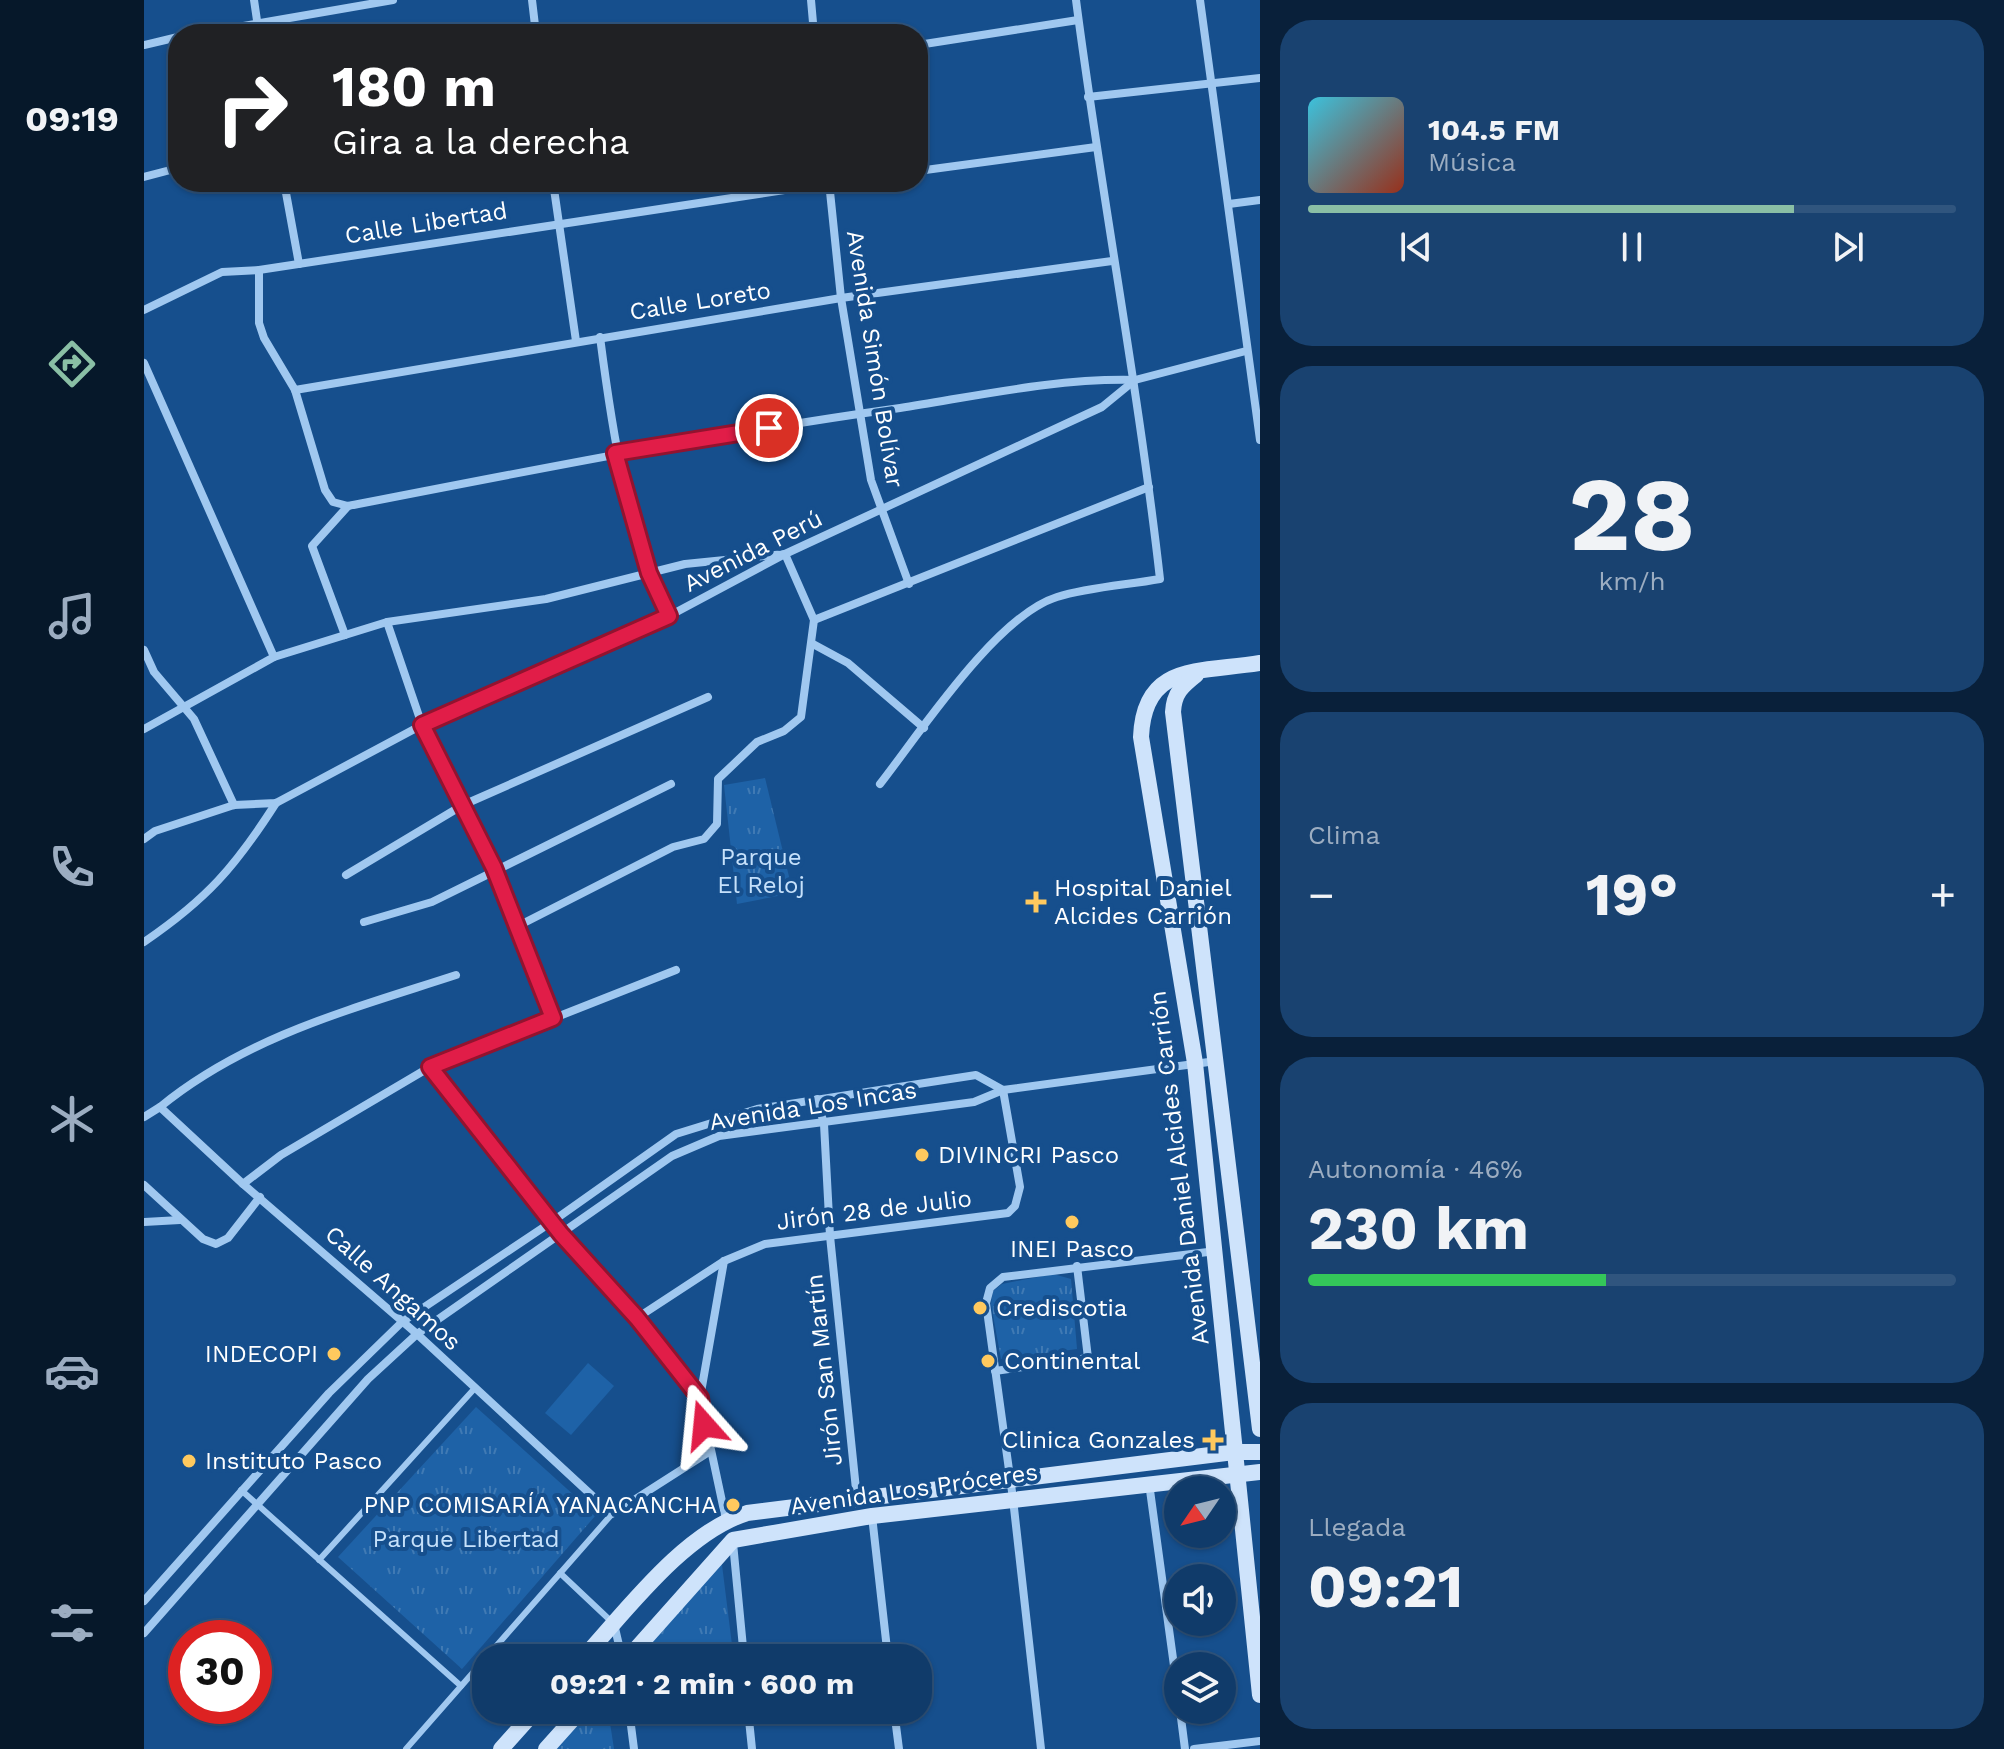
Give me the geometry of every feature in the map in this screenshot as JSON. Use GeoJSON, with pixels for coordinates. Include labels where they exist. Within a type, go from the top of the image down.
{"type":"FeatureCollection","features":[{"type":"Feature","properties":{"kind":"street"},"geometry":{"type":"LineString","coordinates":[[254,0],[257,24]]}},
{"type":"Feature","properties":{"kind":"street"},"geometry":{"type":"LineString","coordinates":[[285,24],[393,0]]}},
{"type":"Feature","properties":{"kind":"street"},"geometry":{"type":"LineString","coordinates":[[532,0],[535,24]]}},
{"type":"Feature","properties":{"kind":"street"},"geometry":{"type":"LineString","coordinates":[[811,0],[813,24]]}},
{"type":"Feature","properties":{"kind":"street"},"geometry":{"type":"LineString","coordinates":[[880,784],[982,654],[1033,608],[1057,597],[1160,579],[1135,380],[1112,261],[1076,0]]}},
{"type":"Feature","properties":{"kind":"street"},"geometry":{"type":"LineString","coordinates":[[1200,0],[1260,440]]}},
{"type":"Feature","properties":{"kind":"street"},"geometry":{"type":"LineString","coordinates":[[928,43],[1078,20]]}},
{"type":"Feature","properties":{"kind":"street"},"geometry":{"type":"LineString","coordinates":[[144,45],[168,39]]}},
{"type":"Feature","properties":{"kind":"street"},"geometry":{"type":"LineString","coordinates":[[1088,97],[1260,78]]}},
{"type":"Feature","properties":{"kind":"street"},"geometry":{"type":"LineString","coordinates":[[928,170],[1096,147]]}},
{"type":"Feature","properties":{"kind":"street"},"geometry":{"type":"LineString","coordinates":[[144,177],[168,171]]}},
{"type":"Feature","properties":{"kind":"street"},"geometry":{"type":"LineString","coordinates":[[286,192],[299,264]]}},
{"type":"Feature","properties":{"kind":"street"},"geometry":{"type":"LineString","coordinates":[[554,192],[576,341]]}},
{"type":"Feature","properties":{"kind":"street","name":"Calle Libertad"},"geometry":{"type":"LineString","coordinates":[[144,310],[222,272],[259,270],[761,192]]}},
{"type":"Feature","properties":{"kind":"street","name":"Avenida Simón Bolívar"},"geometry":{"type":"LineString","coordinates":[[830,192],[841,298],[880,512],[909,584]]}},
{"type":"Feature","properties":{"kind":"street"},"geometry":{"type":"LineString","coordinates":[[1229,204],[1260,200]]}},
{"type":"Feature","properties":{"kind":"street","name":"Calle Loreto"},"geometry":{"type":"LineString","coordinates":[[295,390],[841,298],[1112,261]]}},
{"type":"Feature","properties":{"kind":"street"},"geometry":{"type":"LineString","coordinates":[[259,270],[259,323],[264,338],[295,390],[325,490],[333,502],[348,506],[615,453],[861,413],[1096,379],[1135,380]]}},
{"type":"Feature","properties":{"kind":"street"},"geometry":{"type":"LineString","coordinates":[[600,337],[615,453],[649,573],[669,616]]}},
{"type":"Feature","properties":{"kind":"street","name":"Avenida Perú"},"geometry":{"type":"LineString","coordinates":[[144,839],[155,831],[234,805],[276,803],[422,725],[669,616],[785,554],[1102,407],[1135,380],[1246,351]]}},
{"type":"Feature","properties":{"kind":"street"},"geometry":{"type":"LineString","coordinates":[[144,363],[274,657]]}},
{"type":"Feature","properties":{"kind":"street"},"geometry":{"type":"LineString","coordinates":[[814,620],[1149,487]]}},
{"type":"Feature","properties":{"kind":"street"},"geometry":{"type":"LineString","coordinates":[[345,635],[312,546],[348,506]]}},
{"type":"Feature","properties":{"kind":"street"},"geometry":{"type":"LineString","coordinates":[[144,729],[180,706],[274,657],[387,622],[546,599],[685,564],[785,554],[814,620],[801,717],[784,731],[757,742],[718,779],[717,824],[704,839],[673,847],[516,927]]}},
{"type":"Feature","properties":{"kind":"street"},"geometry":{"type":"LineString","coordinates":[[387,622],[422,725],[494,868],[553,1018]]}},
{"type":"Feature","properties":{"kind":"street"},"geometry":{"type":"LineString","coordinates":[[813,644],[848,663],[924,728]]}},
{"type":"Feature","properties":{"kind":"street"},"geometry":{"type":"LineString","coordinates":[[144,650],[154,672],[194,719],[234,805]]}},
{"type":"Feature","properties":{"kind":"street"},"geometry":{"type":"LineString","coordinates":[[1197,674],[1260,663]]}},
{"type":"Feature","properties":{"kind":"street","name":"Avenida Daniel Alcides Carrión"},"geometry":{"type":"LineString","coordinates":[[1197,674],[1174,699],[1173,712],[1260,1429]]}},
{"type":"Feature","properties":{"kind":"street","name":"Avenida Daniel Alcides Carrión"},"geometry":{"type":"LineString","coordinates":[[1197,674],[1169,677],[1150,695],[1142,711],[1141,737],[1195,1063],[1217,1251],[1236,1473],[1260,1695]]}},
{"type":"Feature","properties":{"kind":"street"},"geometry":{"type":"LineString","coordinates":[[346,875],[463,805],[708,697]]}},
{"type":"Feature","properties":{"kind":"street"},"geometry":{"type":"LineString","coordinates":[[364,922],[432,902],[494,868],[671,784]]}},
{"type":"Feature","properties":{"kind":"street"},"geometry":{"type":"LineString","coordinates":[[144,942],[201,901],[240,859],[276,803]]}},
{"type":"Feature","properties":{"kind":"street"},"geometry":{"type":"LineString","coordinates":[[243,1184],[281,1155],[430,1067],[676,970]]}},
{"type":"Feature","properties":{"kind":"street"},"geometry":{"type":"LineString","coordinates":[[144,1117],[239,1053],[286,1031],[456,975]]}},
{"type":"Feature","properties":{"kind":"street","name":"Avenida Los Incas"},"geometry":{"type":"LineString","coordinates":[[144,1633],[368,1379],[417,1334],[672,1156],[719,1136],[974,1102],[1003,1090],[1217,1061]]}},
{"type":"Feature","properties":{"kind":"street"},"geometry":{"type":"LineString","coordinates":[[430,1067],[561,1234],[637,1318],[700,1398]]}},
{"type":"Feature","properties":{"kind":"street","name":"Avenida Los Incas"},"geometry":{"type":"LineString","coordinates":[[144,1601],[329,1393],[402,1322],[676,1134],[707,1121],[817,1099],[976,1075],[1003,1090]]}},
{"type":"Feature","properties":{"kind":"street","name":"Jirón 28 de Julio"},"geometry":{"type":"LineString","coordinates":[[637,1318],[724,1261],[765,1244],[1008,1213],[1015,1206],[1020,1187],[1003,1090]]}},
{"type":"Feature","properties":{"kind":"street","name":"Jirón San Martín"},"geometry":{"type":"LineString","coordinates":[[817,1099],[824,1124],[830,1236],[857,1500]]}},
{"type":"Feature","properties":{"kind":"street","name":"Calle Angamos"},"geometry":{"type":"LineString","coordinates":[[160,1107],[243,1184],[417,1334],[612,1514]]}},
{"type":"Feature","properties":{"kind":"street"},"geometry":{"type":"LineString","coordinates":[[1205,1148],[1227,1147]]}},
{"type":"Feature","properties":{"kind":"street"},"geometry":{"type":"LineString","coordinates":[[635,1163],[645,1176]]}},
{"type":"Feature","properties":{"kind":"street"},"geometry":{"type":"LineString","coordinates":[[144,1185],[203,1239],[216,1244],[228,1238],[260,1197]]}},
{"type":"Feature","properties":{"kind":"street"},"geometry":{"type":"LineString","coordinates":[[144,1222],[180,1220]]}},
{"type":"Feature","properties":{"kind":"street"},"geometry":{"type":"LineString","coordinates":[[1041,1749],[1011,1480],[986,1303],[990,1288],[1003,1277],[1217,1251]]}},
{"type":"Feature","properties":{"kind":"street"},"geometry":{"type":"LineString","coordinates":[[724,1261],[700,1398],[709,1452],[726,1520]]}},
{"type":"Feature","properties":{"kind":"street"},"geometry":{"type":"LineString","coordinates":[[995,1371],[1088,1358],[1077,1266]]}},
{"type":"Feature","properties":{"kind":"street"},"geometry":{"type":"LineString","coordinates":[[1224,1334],[1249,1332]]}},
{"type":"Feature","properties":{"kind":"street"},"geometry":{"type":"LineString","coordinates":[[612,1514],[709,1452]]}},
{"type":"Feature","properties":{"kind":"street","name":"Avenida Los Próceres"},"geometry":{"type":"LineString","coordinates":[[596,1644],[683,1552],[726,1520],[747,1513],[1234,1452],[1260,1452]]}},
{"type":"Feature","properties":{"kind":"street","name":"Avenida Los Próceres"},"geometry":{"type":"LineString","coordinates":[[733,1540],[872,1516],[1260,1472]]}},
{"type":"Feature","properties":{"kind":"street"},"geometry":{"type":"LineString","coordinates":[[1149,1483],[1172,1652]]}},
{"type":"Feature","properties":{"kind":"street"},"geometry":{"type":"LineString","coordinates":[[872,1516],[886,1644]]}},
{"type":"Feature","properties":{"kind":"street"},"geometry":{"type":"LineString","coordinates":[[638,1644],[733,1540]]}},
{"type":"Feature","properties":{"kind":"street"},"geometry":{"type":"LineString","coordinates":[[733,1540],[743,1644]]}},
{"type":"Feature","properties":{"kind":"street"},"geometry":{"type":"LineString","coordinates":[[614,1624],[620,1644]]}},
{"type":"Feature","properties":{"kind":"street"},"geometry":{"type":"LineString","coordinates":[[501,1749],[523,1724]]}},
{"type":"Feature","properties":{"kind":"street"},"geometry":{"type":"LineString","coordinates":[[546,1749],[568,1724]]}},
{"type":"Feature","properties":{"kind":"street"},"geometry":{"type":"LineString","coordinates":[[631,1724],[634,1749]]}},
{"type":"Feature","properties":{"kind":"street"},"geometry":{"type":"LineString","coordinates":[[749,1724],[750,1749]]}},
{"type":"Feature","properties":{"kind":"street"},"geometry":{"type":"LineString","coordinates":[[896,1724],[899,1749]]}},
{"type":"Feature","properties":{"kind":"street"},"geometry":{"type":"LineString","coordinates":[[1182,1724],[1185,1749]]}},
{"type":"Feature","properties":{"kind":"street"},"geometry":{"type":"LineString","coordinates":[[1194,1749],[1260,1741]]}},
{"type":"Feature","properties":{"kind":"lane"},"geometry":{"type":"LineString","coordinates":[[319,1560],[475,1388]]}},
{"type":"Feature","properties":{"kind":"lane"},"geometry":{"type":"LineString","coordinates":[[241,1490],[461,1686]]}},
{"type":"Feature","properties":{"kind":"lane"},"geometry":{"type":"LineString","coordinates":[[406,1749],[612,1514]]}},
{"type":"Feature","properties":{"kind":"lane"},"geometry":{"type":"LineString","coordinates":[[560,1573],[614,1624]]}},
{"type":"Feature","properties":{"kind":"green space","name":"Parque El Reloj"},"geometry":{"type":"Polygon","coordinates":[[[765,778],[793,893],[737,904],[724,785],[765,778]]]}},
{"type":"Feature","properties":{"kind":"green space"},"geometry":{"type":"Polygon","coordinates":[[[1053,1274],[1071,1279],[1077,1349],[1001,1359],[991,1304],[993,1291],[1002,1284],[1053,1274]]]}},
{"type":"Feature","properties":{"kind":"green space"},"geometry":{"type":"Polygon","coordinates":[[[588,1363],[614,1386],[571,1435],[545,1413],[588,1363]]]}},
{"type":"Feature","properties":{"kind":"green space","name":"Parque Libertad"},"geometry":{"type":"Polygon","coordinates":[[[476,1407],[596,1515],[484,1644],[472,1644],[472,1658],[462,1669],[338,1557],[476,1407]]]}},
{"type":"Feature","properties":{"kind":"green space"},"geometry":{"type":"Polygon","coordinates":[[[721,1557],[732,1644],[643,1644],[721,1557]]]}},
{"type":"Feature","properties":{"kind":"green space"},"geometry":{"type":"Polygon","coordinates":[[[573,1724],[610,1724],[614,1749],[552,1749],[573,1724]]]}},
{"type":"Feature","properties":{"kind":"place","name":"Hospital Daniel Alcides Carrión"},"geometry":{"type":"Point","coordinates":[1036,902]}},
{"type":"Feature","properties":{"kind":"place","name":"DIVINCRI Pasco"},"geometry":{"type":"Point","coordinates":[922,1155]}},
{"type":"Feature","properties":{"kind":"place","name":"INEI Pasco"},"geometry":{"type":"Point","coordinates":[1072,1222]}},
{"type":"Feature","properties":{"kind":"place","name":"Crediscotia"},"geometry":{"type":"Point","coordinates":[980,1308]}},
{"type":"Feature","properties":{"kind":"place","name":"INDECOPI"},"geometry":{"type":"Point","coordinates":[334,1354]}},
{"type":"Feature","properties":{"kind":"place","name":"Continental"},"geometry":{"type":"Point","coordinates":[988,1361]}},
{"type":"Feature","properties":{"kind":"place","name":"Clinica Gonzales"},"geometry":{"type":"Point","coordinates":[1213,1440]}},
{"type":"Feature","properties":{"kind":"place","name":"Instituto Pasco"},"geometry":{"type":"Point","coordinates":[189,1461]}},
{"type":"Feature","properties":{"kind":"place","name":"PNP COMISARÍA YANACANCHA"},"geometry":{"type":"Point","coordinates":[733,1505]}},
{"type":"Feature","properties":{"kind":"route"},"geometry":{"type":"LineString","coordinates":[[704,1425],[700,1398],[637,1318],[561,1234],[430,1067],[553,1018],[494,868],[422,725],[669,616],[649,573],[615,453],[769,428]]}}]}
